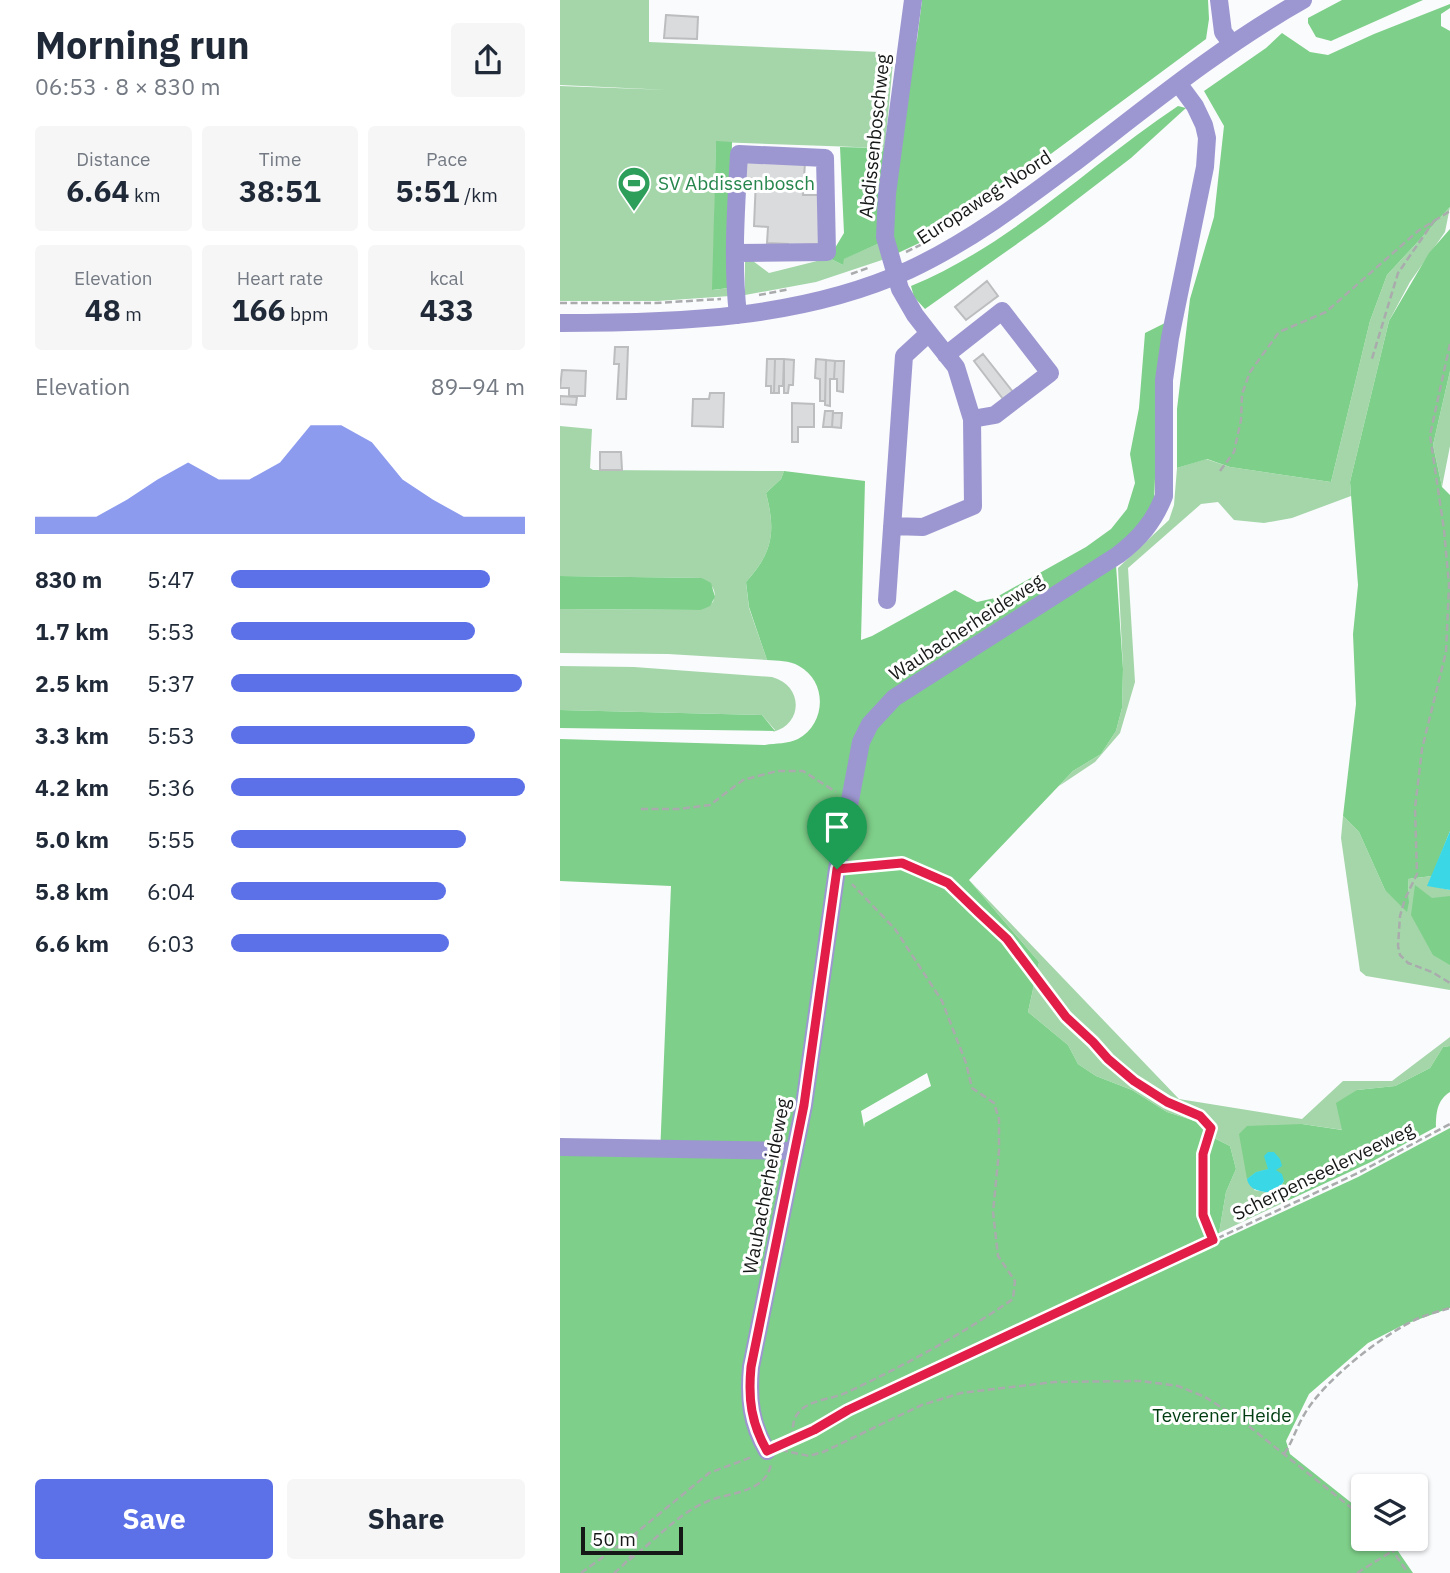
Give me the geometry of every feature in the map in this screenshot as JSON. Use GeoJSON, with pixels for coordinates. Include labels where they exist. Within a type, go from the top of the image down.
{"type":"FeatureCollection","features":[{"type":"Feature","properties":{"kind":"street","name":"Abdissenboschweg"},"geometry":{"type":"LineString","coordinates":[[892,526],[923,527],[973,506],[972,419],[956,367],[915,315],[885,237],[887,194],[913,0]]}},
{"type":"Feature","properties":{"kind":"street"},"geometry":{"type":"LineString","coordinates":[[1219,0],[1223,32],[1232,44]]}},
{"type":"Feature","properties":{"kind":"street","name":"Europaweg-Noord"},"geometry":{"type":"LineString","coordinates":[[560,323],[688,319],[737,307],[824,299],[897,274],[955,245],[1021,203],[1232,44],[1303,0]]}},
{"type":"Feature","properties":{"kind":"street","name":"Waubacherheideweg"},"geometry":{"type":"LineString","coordinates":[[767,1451],[753,1423],[749,1388],[751,1367],[795,1151],[837,869],[861,742],[870,724],[894,698],[1118,555],[1142,534],[1159,508],[1164,496],[1164,380],[1205,167],[1207,138],[1195,106],[1178,83]]}},
{"type":"Feature","properties":{"kind":"street"},"geometry":{"type":"LineString","coordinates":[[736,253],[827,251],[825,158],[739,154],[736,253],[737,307]]}},
{"type":"Feature","properties":{"kind":"street"},"geometry":{"type":"LineString","coordinates":[[946,355],[1002,311],[1050,373],[995,415],[972,419]]}},
{"type":"Feature","properties":{"kind":"street"},"geometry":{"type":"LineString","coordinates":[[887,600],[904,356],[929,333]]}},
{"type":"Feature","properties":{"kind":"street"},"geometry":{"type":"LineString","coordinates":[[560,1147],[795,1151]]}},
{"type":"Feature","properties":{"kind":"path"},"geometry":{"type":"LineString","coordinates":[[1220,471],[1234,452],[1241,420],[1242,394],[1250,372],[1279,332],[1326,312],[1418,231],[1450,211]]}},
{"type":"Feature","properties":{"kind":"path"},"geometry":{"type":"LineString","coordinates":[[1370,362],[1398,273],[1434,220]]}},
{"type":"Feature","properties":{"kind":"path"},"geometry":{"type":"LineString","coordinates":[[849,274],[897,274],[942,234]]}},
{"type":"Feature","properties":{"kind":"path"},"geometry":{"type":"LineString","coordinates":[[560,303],[656,303],[737,307],[796,288]]}},
{"type":"Feature","properties":{"kind":"path"},"geometry":{"type":"LineString","coordinates":[[1450,344],[1430,435],[1449,585],[1446,652],[1423,749],[1415,808],[1417,874],[1403,907],[1398,946],[1408,963],[1432,972],[1450,983]]}},
{"type":"Feature","properties":{"kind":"path"},"geometry":{"type":"LineString","coordinates":[[641,809],[679,809],[710,805],[743,780],[778,771],[803,771],[831,788],[850,804]]}},
{"type":"Feature","properties":{"kind":"path"},"geometry":{"type":"LineString","coordinates":[[837,869],[902,863],[948,883],[1007,939],[1066,1017],[1108,1059],[1134,1081],[1167,1102],[1200,1116],[1211,1128],[1203,1154],[1203,1215],[1213,1240]]}},
{"type":"Feature","properties":{"kind":"path"},"geometry":{"type":"LineString","coordinates":[[793,1439],[792,1425],[802,1409],[850,1391],[966,1331],[1013,1299],[1015,1281],[998,1256],[993,1213],[999,1119],[994,1103],[972,1088],[966,1063],[942,1001],[895,929],[837,869]]}},
{"type":"Feature","properties":{"kind":"path","name":"Scherpenseelerveeweg"},"geometry":{"type":"LineString","coordinates":[[581,1573],[636,1533],[709,1473],[822,1427],[848,1410],[1358,1173],[1450,1124]]}},
{"type":"Feature","properties":{"kind":"path"},"geometry":{"type":"LineString","coordinates":[[1284,1454],[1304,1415],[1323,1387],[1395,1331],[1419,1318],[1450,1308]]}},
{"type":"Feature","properties":{"kind":"path"},"geometry":{"type":"LineString","coordinates":[[614,1573],[682,1514],[694,1507],[759,1484],[770,1469],[771,1460],[767,1451],[785,1450],[809,1456],[922,1405],[961,1393],[1013,1385],[1103,1381],[1178,1386],[1205,1397],[1241,1420],[1351,1507]]}},
{"type":"Feature","properties":{"kind":"path"},"geometry":{"type":"LineString","coordinates":[[629,1560],[637,1540],[636,1533]]}},
{"type":"Feature","properties":{"kind":"path"},"geometry":{"type":"LineString","coordinates":[[1357,1573],[1392,1551]]}},
{"type":"Feature","properties":{"kind":"path"},"geometry":{"type":"LineString","coordinates":[[1395,1551],[1408,1573]]}},
{"type":"Feature","properties":{"kind":"green space"},"geometry":{"type":"Polygon","coordinates":[[[560,0],[649,0],[649,42],[880,52],[893,62],[885,148],[716,142],[713,290],[729,288],[730,296],[658,301],[560,301],[560,86],[669,90],[560,85],[560,0]]]}},
{"type":"Feature","properties":{"kind":"green space"},"geometry":{"type":"Polygon","coordinates":[[[922,0],[1208,0],[1209,19],[1206,39],[963,219],[898,253],[889,237],[908,59],[917,40],[922,0]]]}},
{"type":"Feature","properties":{"kind":"green space"},"geometry":{"type":"Polygon","coordinates":[[[1342,0],[1423,0],[1331,41],[1316,37],[1308,18],[1342,0]]]}},
{"type":"Feature","properties":{"kind":"green space"},"geometry":{"type":"Polygon","coordinates":[[[1450,4],[1450,8],[1441,14],[1441,26],[1450,31],[1450,207],[1387,275],[1370,321],[1331,482],[1230,467],[1207,459],[1177,468],[1177,409],[1190,299],[1214,217],[1224,126],[1204,91],[1266,48],[1282,33],[1310,52],[1328,55],[1450,4]]]}},
{"type":"Feature","properties":{"kind":"green space"},"geometry":{"type":"Polygon","coordinates":[[[1178,106],[1186,108],[1131,158],[1045,224],[925,309],[914,297],[911,286],[948,269],[1016,227],[1178,106]]]}},
{"type":"Feature","properties":{"kind":"green space"},"geometry":{"type":"Polygon","coordinates":[[[716,141],[732,142],[729,288],[712,290],[716,141]]]}},
{"type":"Feature","properties":{"kind":"green space"},"geometry":{"type":"Polygon","coordinates":[[[840,147],[885,148],[882,242],[844,259],[843,265],[829,258],[844,233],[840,147]]]}},
{"type":"Feature","properties":{"kind":"green space"},"geometry":{"type":"Polygon","coordinates":[[[1450,207],[1445,232],[1410,282],[1389,321],[1350,482],[1351,496],[1292,518],[1264,523],[1234,520],[1218,502],[1201,504],[1128,568],[1135,682],[1120,733],[1095,762],[1059,786],[1073,771],[1101,754],[1116,731],[1122,708],[1123,669],[1118,568],[1169,520],[1174,505],[1177,468],[1206,459],[1230,467],[1331,482],[1370,321],[1387,275],[1450,207]]]}},
{"type":"Feature","properties":{"kind":"green space"},"geometry":{"type":"Polygon","coordinates":[[[1450,229],[1450,371],[1433,445],[1442,487],[1450,495],[1450,831],[1432,876],[1408,879],[1407,912],[1385,890],[1359,832],[1343,816],[1356,704],[1353,634],[1358,585],[1350,482],[1389,321],[1429,253],[1450,229]]]}},
{"type":"Feature","properties":{"kind":"green space"},"geometry":{"type":"Polygon","coordinates":[[[882,242],[888,258],[816,282],[745,295],[745,261],[753,261],[769,273],[829,258],[843,265],[843,259],[882,242]]]}},
{"type":"Feature","properties":{"kind":"green space","name":"Teverener Heide"},"geometry":{"type":"Polygon","coordinates":[[[1167,322],[1159,374],[1154,504],[1150,516],[1115,550],[1123,669],[1122,708],[1116,731],[1101,754],[1073,771],[969,880],[1039,962],[1028,1012],[1068,1045],[1078,1064],[1096,1076],[1132,1090],[1167,1112],[1198,1122],[1208,1135],[1230,1146],[1236,1169],[1226,1192],[1219,1233],[806,1431],[761,1444],[797,1441],[847,1413],[1358,1177],[1450,1128],[1450,1308],[1403,1325],[1368,1343],[1309,1394],[1286,1441],[1290,1454],[1351,1502],[1351,1551],[1398,1551],[1413,1573],[560,1573],[560,1154],[660,1155],[671,886],[560,881],[560,739],[765,745],[794,741],[814,724],[820,703],[815,682],[795,664],[767,660],[749,607],[746,582],[762,561],[770,541],[771,519],[766,493],[781,479],[784,471],[865,481],[861,640],[955,590],[977,602],[995,598],[1086,547],[1111,529],[1127,509],[1135,483],[1130,454],[1139,408],[1145,333],[1167,322]],[[927,1073],[861,1111],[864,1127],[865,1123],[931,1086],[927,1073]]]}},
{"type":"Feature","properties":{"kind":"green space"},"geometry":{"type":"Polygon","coordinates":[[[1450,371],[1450,446],[1442,487],[1433,445],[1450,371]]]}},
{"type":"Feature","properties":{"kind":"green space"},"geometry":{"type":"Polygon","coordinates":[[[560,426],[592,429],[590,468],[593,470],[784,471],[781,479],[766,493],[771,519],[770,541],[762,561],[746,582],[749,608],[767,660],[668,654],[560,653],[560,609],[701,610],[713,602],[715,594],[711,585],[702,578],[560,576],[560,426]]]}},
{"type":"Feature","properties":{"kind":"green space"},"geometry":{"type":"Polygon","coordinates":[[[560,576],[702,578],[711,583],[715,597],[710,606],[701,610],[560,609],[560,576]]]}},
{"type":"Feature","properties":{"kind":"green space"},"geometry":{"type":"Polygon","coordinates":[[[560,666],[634,667],[772,677],[790,688],[796,704],[790,721],[773,732],[775,730],[762,715],[560,710],[560,666]]]}},
{"type":"Feature","properties":{"kind":"green space"},"geometry":{"type":"Polygon","coordinates":[[[560,710],[762,715],[775,731],[560,728],[560,710]]]}},
{"type":"Feature","properties":{"kind":"green space"},"geometry":{"type":"Polygon","coordinates":[[[1343,816],[1359,832],[1385,890],[1409,902],[1408,879],[1432,876],[1428,885],[1450,890],[1450,990],[1366,976],[1360,971],[1341,838],[1343,816]]]}},
{"type":"Feature","properties":{"kind":"green space"},"geometry":{"type":"Polygon","coordinates":[[[969,880],[1179,1099],[1302,1119],[1343,1081],[1392,1081],[1450,1037],[1450,1046],[1443,1047],[1430,1068],[1395,1086],[1357,1090],[1343,1130],[1302,1124],[1254,1190],[1272,1193],[1287,1201],[1219,1233],[1226,1192],[1236,1169],[1230,1146],[1208,1135],[1198,1122],[1167,1112],[1132,1090],[1096,1076],[1078,1064],[1068,1045],[1028,1012],[1039,962],[969,880]]]}},
{"type":"Feature","properties":{"kind":"green space"},"geometry":{"type":"Polygon","coordinates":[[[1415,885],[1432,898],[1450,896],[1450,965],[1433,955],[1411,915],[1415,885]]]}},
{"type":"Feature","properties":{"kind":"green space"},"geometry":{"type":"Polygon","coordinates":[[[1450,1046],[1450,1092],[1440,1103],[1436,1127],[1373,1161],[1287,1201],[1275,1195],[1284,1181],[1268,1169],[1256,1172],[1247,1179],[1239,1134],[1247,1126],[1302,1124],[1342,1130],[1336,1103],[1357,1090],[1395,1086],[1430,1068],[1443,1047],[1450,1046]]]}},
{"type":"Feature","properties":{"kind":"water"},"geometry":{"type":"Polygon","coordinates":[[[1450,831],[1450,890],[1427,886],[1450,831]]]}},
{"type":"Feature","properties":{"kind":"water"},"geometry":{"type":"Polygon","coordinates":[[[1268,1152],[1274,1152],[1282,1166],[1276,1170],[1282,1174],[1284,1181],[1275,1195],[1254,1189],[1247,1179],[1256,1172],[1268,1169],[1264,1156],[1268,1152]]]}},
{"type":"Feature","properties":{"kind":"building"},"geometry":{"type":"Polygon","coordinates":[[[666,15],[698,17],[697,39],[664,38],[666,15]]]}},
{"type":"Feature","properties":{"kind":"building"},"geometry":{"type":"Polygon","coordinates":[[[745,159],[805,162],[803,195],[819,195],[819,244],[788,246],[767,243],[768,227],[754,226],[756,179],[744,178],[745,159]]]}},
{"type":"Feature","properties":{"kind":"building"},"geometry":{"type":"Polygon","coordinates":[[[987,281],[998,296],[966,320],[955,307],[987,281]]]}},
{"type":"Feature","properties":{"kind":"building"},"geometry":{"type":"Polygon","coordinates":[[[615,347],[628,347],[626,399],[617,399],[619,364],[614,364],[615,347]]]}},
{"type":"Feature","properties":{"kind":"building"},"geometry":{"type":"Polygon","coordinates":[[[983,354],[1013,392],[1003,399],[974,361],[983,354]]]}},
{"type":"Feature","properties":{"kind":"building"},"geometry":{"type":"Polygon","coordinates":[[[767,359],[775,359],[774,393],[771,393],[771,386],[766,386],[767,359]]]}},
{"type":"Feature","properties":{"kind":"building"},"geometry":{"type":"Polygon","coordinates":[[[775,359],[784,359],[783,386],[779,386],[779,393],[774,393],[775,359]]]}},
{"type":"Feature","properties":{"kind":"building"},"geometry":{"type":"Polygon","coordinates":[[[784,359],[794,360],[793,385],[789,385],[788,393],[784,393],[784,359]]]}},
{"type":"Feature","properties":{"kind":"building"},"geometry":{"type":"Polygon","coordinates":[[[816,359],[826,360],[825,401],[820,401],[820,379],[815,378],[816,359]]]}},
{"type":"Feature","properties":{"kind":"building"},"geometry":{"type":"Polygon","coordinates":[[[826,360],[835,361],[834,379],[830,379],[830,406],[825,405],[826,360]]]}},
{"type":"Feature","properties":{"kind":"building"},"geometry":{"type":"Polygon","coordinates":[[[835,361],[844,361],[843,392],[837,391],[837,379],[834,379],[835,361]]]}},
{"type":"Feature","properties":{"kind":"building"},"geometry":{"type":"Polygon","coordinates":[[[562,370],[586,371],[585,396],[569,396],[569,388],[560,388],[562,370]]]}},
{"type":"Feature","properties":{"kind":"building"},"geometry":{"type":"Polygon","coordinates":[[[710,393],[724,393],[723,427],[692,426],[693,399],[709,399],[710,393]]]}},
{"type":"Feature","properties":{"kind":"building"},"geometry":{"type":"Polygon","coordinates":[[[560,396],[577,397],[576,405],[560,404],[560,396]]]}},
{"type":"Feature","properties":{"kind":"building"},"geometry":{"type":"Polygon","coordinates":[[[792,403],[814,404],[814,427],[798,427],[798,442],[792,442],[792,403]]]}},
{"type":"Feature","properties":{"kind":"building"},"geometry":{"type":"Polygon","coordinates":[[[825,411],[833,411],[832,427],[823,427],[825,411]]]}},
{"type":"Feature","properties":{"kind":"building"},"geometry":{"type":"Polygon","coordinates":[[[833,413],[842,413],[841,428],[832,427],[833,413]]]}},
{"type":"Feature","properties":{"kind":"building"},"geometry":{"type":"Polygon","coordinates":[[[600,452],[621,452],[622,470],[600,470],[600,452]]]}},
{"type":"Feature","properties":{"kind":"place","name":"SV Abdissenbosch"},"geometry":{"type":"Point","coordinates":[634,213]}},
{"type":"Feature","properties":{"kind":"route"},"geometry":{"type":"LineString","coordinates":[[902,863],[948,883],[1007,939],[1066,1017],[1108,1059],[1134,1081],[1167,1102],[1200,1116],[1211,1128],[1203,1154],[1203,1215],[1213,1240],[848,1410],[814,1430],[767,1451],[753,1423],[749,1388],[751,1367],[804,1105],[837,869],[902,863]]}}]}
